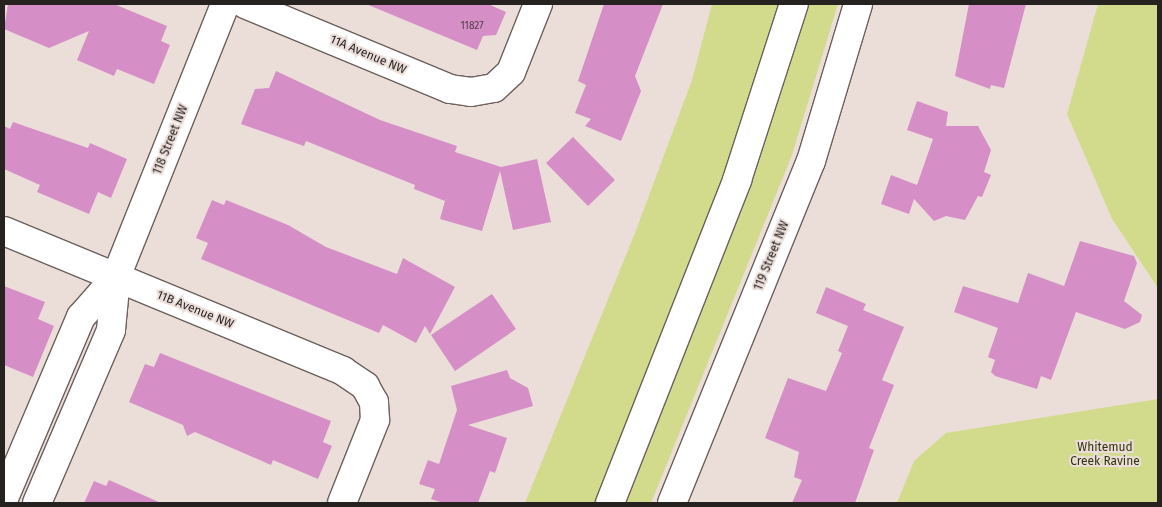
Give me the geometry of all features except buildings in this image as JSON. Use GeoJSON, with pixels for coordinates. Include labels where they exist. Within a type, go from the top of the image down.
{"type":"FeatureCollection","features":[{"type":"Feature","properties":{"kind":"street","name":"118 Street NW"},"geometry":{"type":"LineString","coordinates":[[37,503],[111,330],[116,277],[225,4]]}},
{"type":"Feature","properties":{"kind":"street","name":"11A Avenue NW"},"geometry":{"type":"LineString","coordinates":[[245,4],[450,89],[471,92],[494,88],[511,72],[519,58],[538,4]]}},
{"type":"Feature","properties":{"kind":"street"},"geometry":{"type":"LineString","coordinates":[[610,503],[737,180],[766,101],[794,4]]}},
{"type":"Feature","properties":{"kind":"street","name":"119 Street NW"},"geometry":{"type":"LineString","coordinates":[[672,503],[810,161],[858,4]]}},
{"type":"Feature","properties":{"kind":"street","name":"11B Avenue NW"},"geometry":{"type":"LineString","coordinates":[[4,231],[343,371],[365,386],[374,402],[373,428],[342,503]]}},
{"type":"Feature","properties":{"kind":"street","name":"118 Street NW"},"geometry":{"type":"LineString","coordinates":[[4,498],[80,317],[116,277]]}},
{"type":"Feature","properties":{"kind":"green space"},"geometry":{"type":"Polygon","coordinates":[[[712,4],[838,4],[792,155],[651,503],[525,503],[635,233],[692,80],[712,4]]]}},
{"type":"Feature","properties":{"kind":"green space"},"geometry":{"type":"Polygon","coordinates":[[[1098,4],[1158,4],[1158,288],[1112,219],[1067,114],[1098,4]]]}},
{"type":"Feature","properties":{"kind":"green space","name":"Whitemud Creek Ravine"},"geometry":{"type":"Polygon","coordinates":[[[1158,399],[1158,503],[897,503],[914,461],[946,433],[1158,399]]]}}]}
